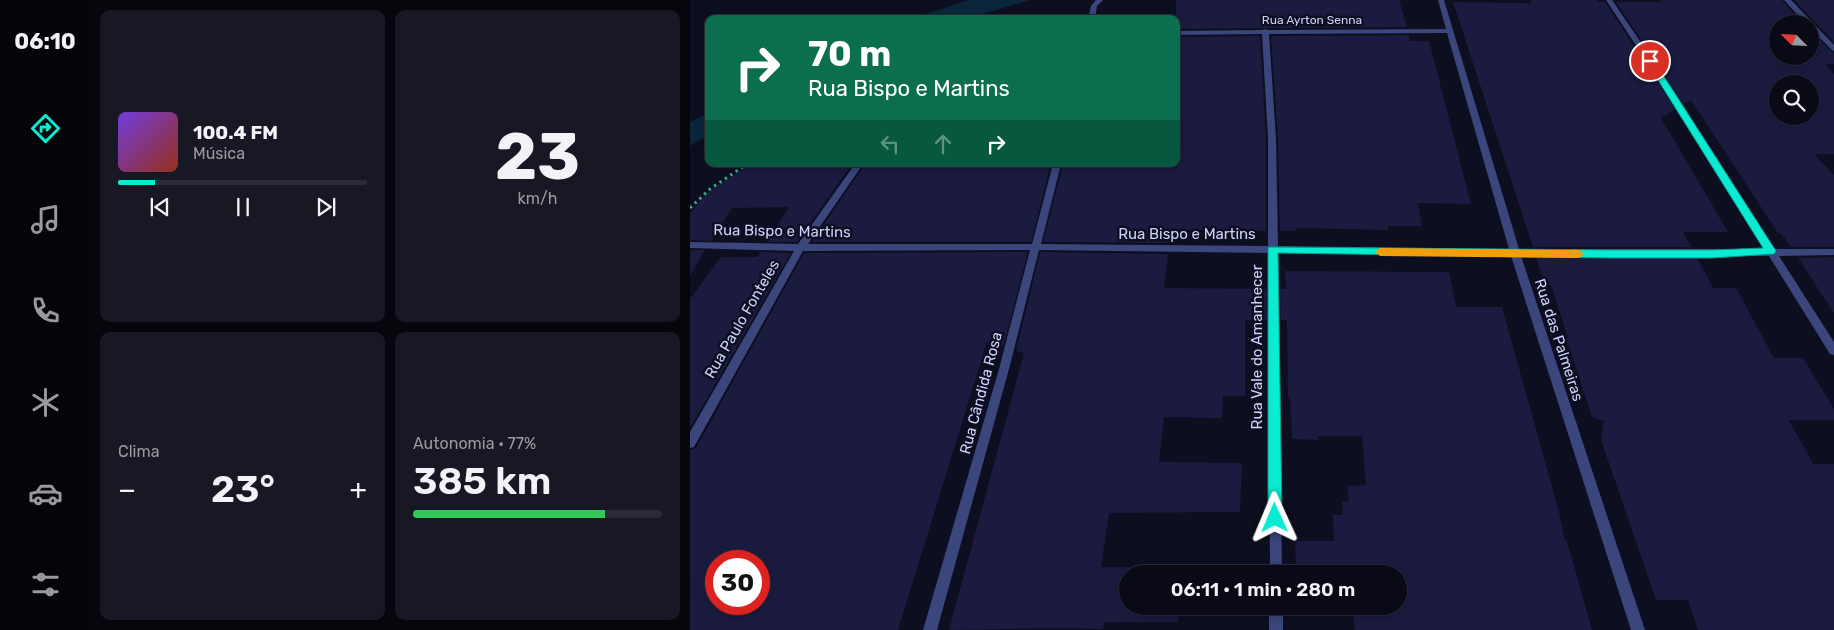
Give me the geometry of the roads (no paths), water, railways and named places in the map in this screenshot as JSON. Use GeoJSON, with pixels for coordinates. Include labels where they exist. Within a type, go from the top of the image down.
{"type":"FeatureCollection","features":[{"type":"Feature","properties":{"kind":"street","name":"Rua das Palmeiras"},"geometry":{"type":"LineString","coordinates":[[1441,0],[1515,253],[1638,630]]}},
{"type":"Feature","properties":{"kind":"street"},"geometry":{"type":"LineString","coordinates":[[1609,0],[1670,91],[1834,351]]}},
{"type":"Feature","properties":{"kind":"street"},"geometry":{"type":"LineString","coordinates":[[1787,0],[1834,49]]}},
{"type":"Feature","properties":{"kind":"street"},"geometry":{"type":"LineString","coordinates":[[1093,15],[1098,2]]}},
{"type":"Feature","properties":{"kind":"street","name":"Rua Vale do Amanhecer"},"geometry":{"type":"LineString","coordinates":[[1265,31],[1270,96],[1276,565]]}},
{"type":"Feature","properties":{"kind":"street","name":"Rua Ayrton Senna"},"geometry":{"type":"LineString","coordinates":[[1180,33],[1449,31]]}},
{"type":"Feature","properties":{"kind":"street","name":"Rua Paulo Fonteles"},"geometry":{"type":"LineString","coordinates":[[690,443],[801,247],[857,167]]}},
{"type":"Feature","properties":{"kind":"street","name":"Rua Cândida Rosa"},"geometry":{"type":"LineString","coordinates":[[930,630],[1004,369],[1056,167]]}},
{"type":"Feature","properties":{"kind":"street","name":"Rua Bispo e Martins"},"geometry":{"type":"LineString","coordinates":[[690,245],[1034,247],[1128,250],[1273,249],[1406,253],[1712,254],[1770,251],[1834,252]]}},
{"type":"Feature","properties":{"kind":"street"},"geometry":{"type":"LineString","coordinates":[[1276,615],[1276,630]]}},
{"type":"Feature","properties":{"kind":"water"},"geometry":{"type":"Polygon","coordinates":[[[969,0],[1030,0],[980,15],[922,15],[969,0]]]}},
{"type":"Feature","properties":{"kind":"water"},"geometry":{"type":"Polygon","coordinates":[[[705,115],[705,137],[690,146],[690,122],[705,115]]]}}]}
